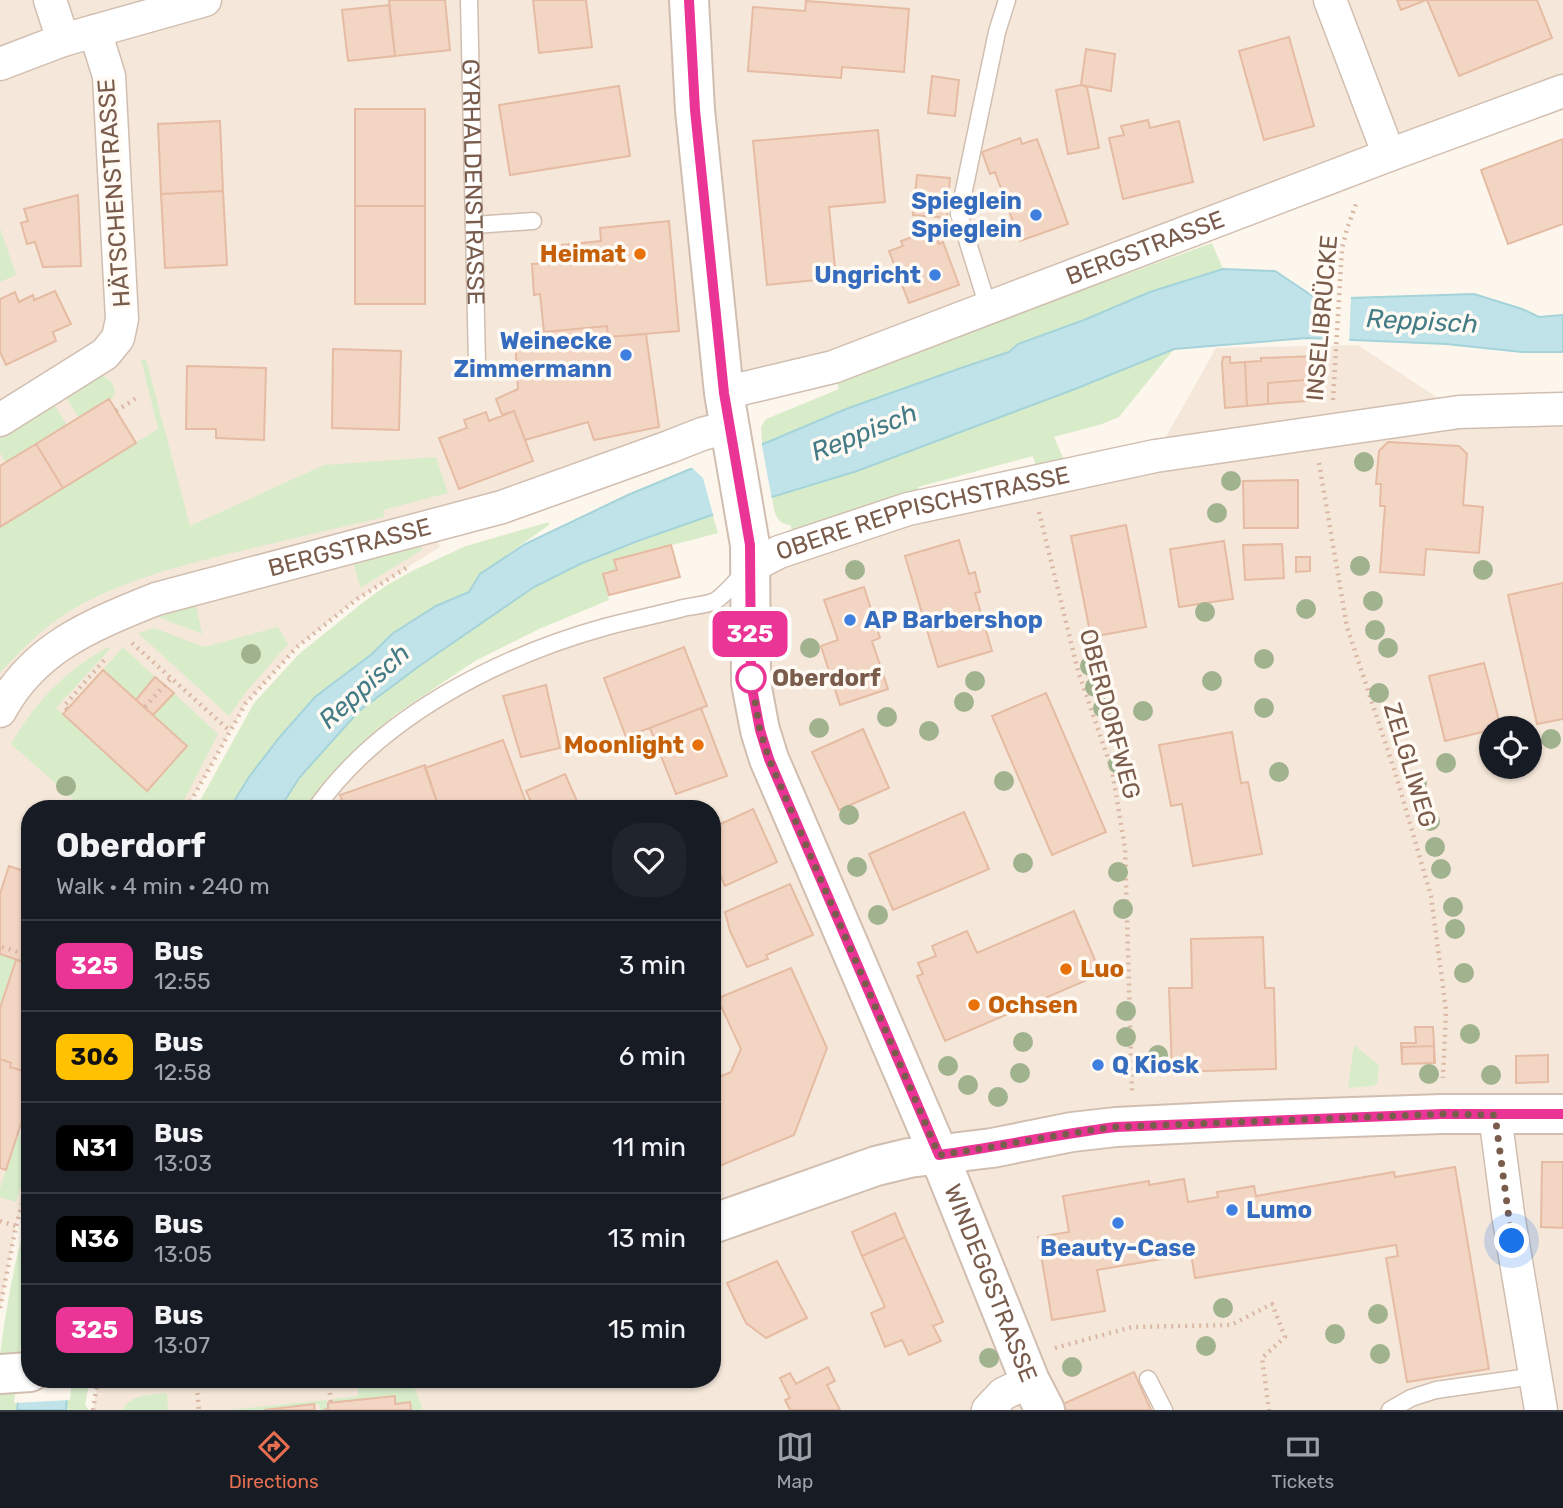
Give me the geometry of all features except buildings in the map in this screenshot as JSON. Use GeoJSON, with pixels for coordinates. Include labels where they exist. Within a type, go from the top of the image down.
{"type":"FeatureCollection","features":[{"type":"Feature","properties":{"kind":"street"},"geometry":{"type":"LineString","coordinates":[[50,0],[63,40]]}},
{"type":"Feature","properties":{"kind":"street"},"geometry":{"type":"LineString","coordinates":[[0,64],[63,40],[205,0]]}},
{"type":"Feature","properties":{"kind":"street","name":"WINDEGGSTRASSE"},"geometry":{"type":"LineString","coordinates":[[690,0],[695,110],[728,422],[750,545],[751,683],[760,730],[769,759],[939,1155],[1037,1396]]}},
{"type":"Feature","properties":{"kind":"street"},"geometry":{"type":"LineString","coordinates":[[1330,0],[1389,155]]}},
{"type":"Feature","properties":{"kind":"street","name":"HÄTSCHENSTRASSE"},"geometry":{"type":"LineString","coordinates":[[0,420],[104,355],[118,338],[122,319],[109,76],[95,31]]}},
{"type":"Feature","properties":{"kind":"street","name":"BERGSTRASSE"},"geometry":{"type":"LineString","coordinates":[[0,712],[23,677],[54,648],[116,628],[156,599],[502,507],[669,447],[728,422],[778,382],[833,367],[1563,91]]}},
{"type":"Feature","properties":{"kind":"street","name":"OBERE REPPISCHSTRASSE"},"geometry":{"type":"LineString","coordinates":[[750,568],[779,552],[908,509],[1155,456],[1459,412],[1563,409]]}},
{"type":"Feature","properties":{"kind":"street"},"geometry":{"type":"LineString","coordinates":[[721,1221],[876,1166],[909,1158],[992,1148],[1072,1132],[1442,1114],[1563,1114]]}},
{"type":"Feature","properties":{"kind":"street"},"geometry":{"type":"LineString","coordinates":[[1495,1115],[1508,1214],[1541,1410]]}},
{"type":"Feature","properties":{"kind":"street"},"geometry":{"type":"LineString","coordinates":[[0,1374],[21,1372]]}},
{"type":"Feature","properties":{"kind":"street"},"geometry":{"type":"LineString","coordinates":[[988,1410],[1003,1394],[1037,1396]]}},
{"type":"Feature","properties":{"kind":"lane","name":"GYRHALDENSTRASSE"},"geometry":{"type":"LineString","coordinates":[[469,0],[477,364]]}},
{"type":"Feature","properties":{"kind":"lane"},"geometry":{"type":"LineString","coordinates":[[988,307],[960,214],[997,32],[1007,0]]}},
{"type":"Feature","properties":{"kind":"lane"},"geometry":{"type":"LineString","coordinates":[[474,225],[533,221]]}},
{"type":"Feature","properties":{"kind":"lane","name":"OBERE REPPISCHSTRASSE"},"geometry":{"type":"LineString","coordinates":[[322,800],[363,754],[407,720],[468,681],[542,647],[604,628],[715,601],[750,568]]}},
{"type":"Feature","properties":{"kind":"lane"},"geometry":{"type":"LineString","coordinates":[[1390,1410],[1411,1398],[1436,1390],[1535,1376]]}},
{"type":"Feature","properties":{"kind":"lane"},"geometry":{"type":"LineString","coordinates":[[1148,1379],[1164,1410]]}},
{"type":"Feature","properties":{"kind":"path","name":"INSELIBRÜCKE"},"geometry":{"type":"LineString","coordinates":[[1328,430],[1333,408],[1342,248],[1358,199],[1348,171]]}},
{"type":"Feature","properties":{"kind":"path"},"geometry":{"type":"LineString","coordinates":[[116,411],[138,397]]}},
{"type":"Feature","properties":{"kind":"path","name":"ZELGLIWEG"},"geometry":{"type":"LineString","coordinates":[[1328,430],[1318,465],[1348,628],[1395,772],[1431,896],[1446,1010],[1442,1114]]}},
{"type":"Feature","properties":{"kind":"path","name":"OBERDORFWEG"},"geometry":{"type":"LineString","coordinates":[[1032,482],[1078,671],[1112,770],[1125,848],[1133,1127]]}},
{"type":"Feature","properties":{"kind":"path"},"geometry":{"type":"LineString","coordinates":[[191,800],[246,703],[297,647],[357,599],[440,547],[433,526]]}},
{"type":"Feature","properties":{"kind":"path"},"geometry":{"type":"LineString","coordinates":[[68,709],[64,706],[116,628],[230,731]]}},
{"type":"Feature","properties":{"kind":"path"},"geometry":{"type":"LineString","coordinates":[[145,707],[171,678]]}},
{"type":"Feature","properties":{"kind":"path"},"geometry":{"type":"LineString","coordinates":[[2,947],[21,953]]}},
{"type":"Feature","properties":{"kind":"path"},"geometry":{"type":"LineString","coordinates":[[0,1308],[21,1209]]}},
{"type":"Feature","properties":{"kind":"path"},"geometry":{"type":"LineString","coordinates":[[0,1221],[16,1226]]}},
{"type":"Feature","properties":{"kind":"path"},"geometry":{"type":"LineString","coordinates":[[1061,1347],[1132,1327],[1231,1325],[1272,1304],[1285,1337],[1262,1358],[1269,1410]]}},
{"type":"Feature","properties":{"kind":"path"},"geometry":{"type":"LineString","coordinates":[[93,1410],[97,1388]]}},
{"type":"Feature","properties":{"kind":"path"},"geometry":{"type":"LineString","coordinates":[[197,1388],[199,1410]]}},
{"type":"Feature","properties":{"kind":"path"},"geometry":{"type":"LineString","coordinates":[[329,1388],[331,1403]]}},
{"type":"Feature","properties":{"kind":"shaded area"},"geometry":{"type":"Polygon","coordinates":[[[0,0],[1563,0],[1563,104],[1330,197],[724,393],[729,427],[433,527],[440,547],[357,599],[297,647],[246,703],[191,800],[21,800],[21,1209],[0,1308],[0,0]]]}},
{"type":"Feature","properties":{"kind":"shaded area"},"geometry":{"type":"Polygon","coordinates":[[[1358,345],[1459,412],[1563,409],[1563,1410],[93,1410],[97,1388],[721,1388],[721,800],[324,800],[407,720],[542,647],[715,601],[750,567],[1155,456],[1216,348],[1358,345]]]}},
{"type":"Feature","properties":{"kind":"green space"},"geometry":{"type":"Polygon","coordinates":[[[0,228],[16,275],[0,282],[0,228]]]}},
{"type":"Feature","properties":{"kind":"green space"},"geometry":{"type":"Polygon","coordinates":[[[1212,243],[1223,269],[1150,292],[1018,344],[1009,352],[846,409],[762,443],[761,427],[766,419],[839,389],[836,379],[1212,243]]]}},
{"type":"Feature","properties":{"kind":"green space"},"geometry":{"type":"Polygon","coordinates":[[[1174,349],[1119,417],[1054,437],[1064,460],[1036,467],[1033,456],[918,487],[922,498],[907,493],[792,530],[790,525],[781,522],[776,516],[772,498],[778,495],[857,471],[1174,349]]]}},
{"type":"Feature","properties":{"kind":"green space"},"geometry":{"type":"Polygon","coordinates":[[[146,359],[190,526],[324,465],[436,457],[448,493],[383,510],[384,517],[196,562],[125,584],[59,618],[35,637],[0,673],[0,527],[158,429],[141,360],[146,359]]]}},
{"type":"Feature","properties":{"kind":"green space"},"geometry":{"type":"Polygon","coordinates":[[[99,375],[111,381],[113,397],[79,418],[64,394],[99,375]]]}},
{"type":"Feature","properties":{"kind":"green space"},"geometry":{"type":"Polygon","coordinates":[[[52,401],[67,425],[6,463],[0,453],[0,434],[52,401]]]}},
{"type":"Feature","properties":{"kind":"green space"},"geometry":{"type":"Polygon","coordinates":[[[713,516],[718,533],[615,560],[617,570],[603,574],[609,600],[539,629],[475,661],[396,714],[358,748],[314,800],[285,800],[299,778],[359,711],[534,587],[580,564],[713,516]]]}},
{"type":"Feature","properties":{"kind":"green space"},"geometry":{"type":"Polygon","coordinates":[[[549,522],[549,525],[480,574],[469,592],[436,606],[392,634],[373,654],[315,697],[279,738],[235,800],[200,800],[254,703],[299,654],[387,585],[466,546],[549,522]]]}},
{"type":"Feature","properties":{"kind":"green space"},"geometry":{"type":"Polygon","coordinates":[[[422,546],[422,550],[360,588],[354,564],[422,546]]]}},
{"type":"Feature","properties":{"kind":"green space"},"geometry":{"type":"Polygon","coordinates":[[[196,605],[202,634],[158,617],[196,605]]]}},
{"type":"Feature","properties":{"kind":"green space"},"geometry":{"type":"Polygon","coordinates":[[[278,627],[288,644],[229,716],[138,633],[154,628],[204,647],[278,627]]]}},
{"type":"Feature","properties":{"kind":"green space"},"geometry":{"type":"Polygon","coordinates":[[[108,647],[110,649],[56,708],[148,790],[187,747],[153,715],[174,693],[218,734],[184,800],[73,800],[11,744],[30,714],[53,688],[108,647]]]}},
{"type":"Feature","properties":{"kind":"green space"},"geometry":{"type":"Polygon","coordinates":[[[123,647],[155,677],[136,700],[103,670],[123,647]]]}},
{"type":"Feature","properties":{"kind":"green space"},"geometry":{"type":"Polygon","coordinates":[[[0,954],[16,960],[0,1008],[0,954]]]}},
{"type":"Feature","properties":{"kind":"green space"},"geometry":{"type":"Polygon","coordinates":[[[1354,1045],[1379,1065],[1377,1084],[1348,1088],[1354,1045]]]}},
{"type":"Feature","properties":{"kind":"green space"},"geometry":{"type":"Polygon","coordinates":[[[17,1136],[21,1137],[21,1186],[16,1202],[0,1197],[0,1188],[17,1136]]]}},
{"type":"Feature","properties":{"kind":"green space"},"geometry":{"type":"Polygon","coordinates":[[[21,1241],[21,1383],[18,1406],[51,1388],[88,1388],[85,1405],[89,1410],[0,1410],[2,1336],[21,1241]]]}},
{"type":"Feature","properties":{"kind":"green space"},"geometry":{"type":"Polygon","coordinates":[[[358,1388],[414,1388],[423,1410],[411,1410],[410,1402],[395,1404],[394,1396],[334,1402],[333,1399],[358,1396],[358,1388]]]}},
{"type":"Feature","properties":{"kind":"green space"},"geometry":{"type":"Polygon","coordinates":[[[167,1393],[168,1410],[122,1410],[136,1398],[167,1393]]]}},
{"type":"Feature","properties":{"kind":"green space"},"geometry":{"type":"Polygon","coordinates":[[[327,1400],[328,1409],[320,1410],[319,1404],[264,1410],[228,1410],[327,1400]]]}},
{"type":"Feature","properties":{"kind":"water","name":"Reppisch"},"geometry":{"type":"Polygon","coordinates":[[[1223,269],[1275,271],[1317,299],[1474,294],[1539,317],[1563,315],[1563,352],[1522,352],[1446,344],[1307,338],[1174,349],[857,471],[706,517],[580,564],[534,587],[359,711],[299,778],[285,800],[235,800],[279,738],[315,697],[372,654],[392,634],[436,606],[469,592],[480,574],[525,544],[688,470],[768,442],[846,409],[1009,352],[1018,344],[1150,292],[1223,269]]]}},
{"type":"Feature","properties":{"kind":"water"},"geometry":{"type":"Polygon","coordinates":[[[21,1380],[21,1388],[67,1388],[66,1410],[17,1410],[21,1380]]]}},
{"type":"Feature","properties":{"kind":"pier"},"geometry":{"type":"Polygon","coordinates":[[[1327,295],[1351,295],[1349,344],[1325,342],[1327,295]]]}},
{"type":"Feature","properties":{"kind":"pier"},"geometry":{"type":"Polygon","coordinates":[[[761,440],[772,500],[714,518],[703,478],[690,466],[761,440]]]}},
{"type":"Feature","properties":{"kind":"pier"},"geometry":{"type":"Polygon","coordinates":[[[21,1343],[21,1388],[71,1388],[70,1400],[14,1403],[21,1343]]]}},
{"type":"Feature","properties":{"kind":"bus line","name":"325"},"geometry":{"type":"LineString","coordinates":[[689,0],[695,110],[724,393],[750,545],[751,683],[760,730],[769,759],[939,1155],[1116,1127],[1442,1114],[1563,1114]]}},
{"type":"Feature","properties":{"kind":"place","name":"Spieglein Spieglein"},"geometry":{"type":"Point","coordinates":[1036,215]}},
{"type":"Feature","properties":{"kind":"place","name":"Heimat"},"geometry":{"type":"Point","coordinates":[640,254]}},
{"type":"Feature","properties":{"kind":"place","name":"Ungricht"},"geometry":{"type":"Point","coordinates":[935,275]}},
{"type":"Feature","properties":{"kind":"place","name":"Weinecke Zimmermann"},"geometry":{"type":"Point","coordinates":[626,355]}},
{"type":"Feature","properties":{"kind":"place","name":"AP Barbershop"},"geometry":{"type":"Point","coordinates":[850,620]}},
{"type":"Feature","properties":{"kind":"place","name":"Oberdorf"},"geometry":{"type":"Point","coordinates":[751,678]}},
{"type":"Feature","properties":{"kind":"place","name":"Moonlight"},"geometry":{"type":"Point","coordinates":[698,745]}},
{"type":"Feature","properties":{"kind":"place","name":"Luo"},"geometry":{"type":"Point","coordinates":[1066,969]}},
{"type":"Feature","properties":{"kind":"place","name":"Ochsen"},"geometry":{"type":"Point","coordinates":[974,1005]}},
{"type":"Feature","properties":{"kind":"place","name":"Q Kiosk"},"geometry":{"type":"Point","coordinates":[1098,1065]}},
{"type":"Feature","properties":{"kind":"place","name":"Lumo"},"geometry":{"type":"Point","coordinates":[1232,1210]}},
{"type":"Feature","properties":{"kind":"place","name":"Beauty-Case"},"geometry":{"type":"Point","coordinates":[1118,1223]}},
{"type":"Feature","properties":{"kind":"route"},"geometry":{"type":"LineString","coordinates":[[751,678],[760,730],[769,759],[939,1155],[1116,1127],[1442,1114],[1495,1115],[1512,1241]]}}]}
